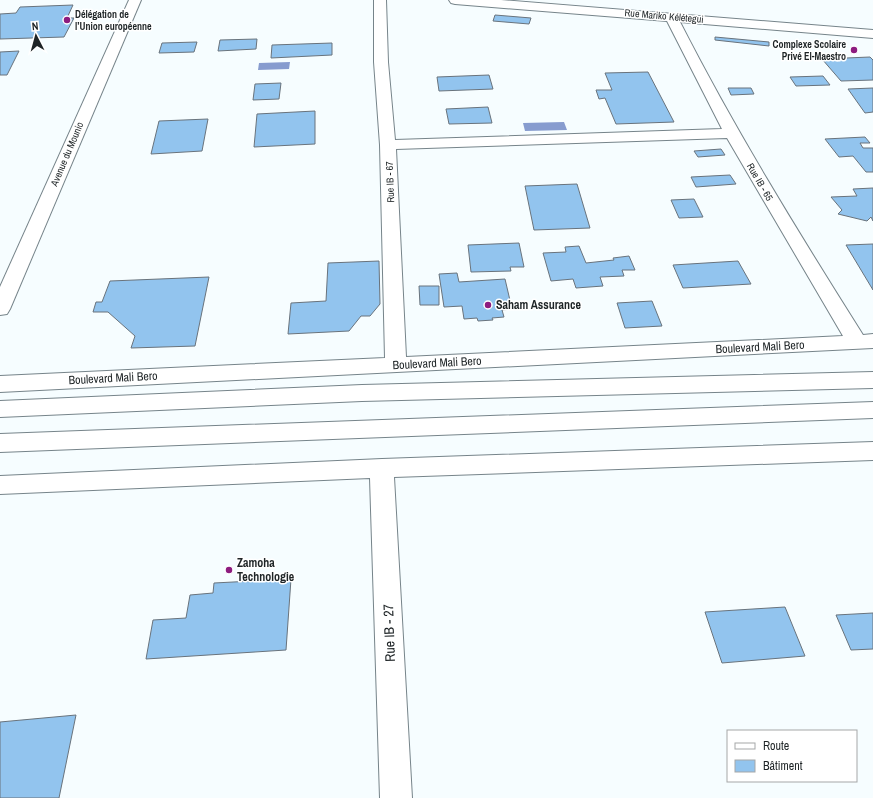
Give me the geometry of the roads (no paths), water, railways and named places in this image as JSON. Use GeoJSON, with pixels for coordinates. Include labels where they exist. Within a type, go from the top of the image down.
{"type":"FeatureCollection","features":[{"type":"Feature","properties":{"kind":"street","name":"Avenue du Mounio"},"geometry":{"type":"LineString","coordinates":[[0,309],[135,0]]}},
{"type":"Feature","properties":{"kind":"street","name":"Rue IB - 67"},"geometry":{"type":"LineString","coordinates":[[380,0],[382,62],[388,146],[396,365]]}},
{"type":"Feature","properties":{"kind":"street","name":"Rue Mariko Kélétegui"},"geometry":{"type":"LineString","coordinates":[[455,0],[873,34]]}},
{"type":"Feature","properties":{"kind":"street"},"geometry":{"type":"LineString","coordinates":[[613,0],[620,13]]}},
{"type":"Feature","properties":{"kind":"street","name":"Rue IB - 65"},"geometry":{"type":"LineString","coordinates":[[671,17],[697,71],[795,241],[865,342]]}},
{"type":"Feature","properties":{"kind":"street"},"geometry":{"type":"LineString","coordinates":[[388,146],[732,133]]}},
{"type":"Feature","properties":{"kind":"street","name":"Boulevard Mali Bero"},"geometry":{"type":"LineString","coordinates":[[0,384],[865,342]]}},
{"type":"Feature","properties":{"kind":"street"},"geometry":{"type":"LineString","coordinates":[[0,409],[362,393],[873,380]]}},
{"type":"Feature","properties":{"kind":"street"},"geometry":{"type":"LineString","coordinates":[[0,443],[873,410]]}},
{"type":"Feature","properties":{"kind":"street"},"geometry":{"type":"LineString","coordinates":[[0,485],[382,468],[873,451]]}},
{"type":"Feature","properties":{"kind":"street","name":"Rue IB - 27"},"geometry":{"type":"LineString","coordinates":[[382,468],[396,798]]}},
{"type":"Feature","properties":{"kind":"water"},"geometry":{"type":"Polygon","coordinates":[[[290,62],[289,69],[258,70],[259,63],[290,62]]]}},
{"type":"Feature","properties":{"kind":"water"},"geometry":{"type":"Polygon","coordinates":[[[564,122],[567,130],[525,131],[523,123],[564,122]]]}},
{"type":"Feature","properties":{"kind":"place","name":"Délégation de l’Union européenne"},"geometry":{"type":"Point","coordinates":[67,20]}},
{"type":"Feature","properties":{"kind":"place","name":"Complexe Scolaire Privé El-Maestro"},"geometry":{"type":"Point","coordinates":[854,50]}},
{"type":"Feature","properties":{"kind":"place","name":"Saham Assurance"},"geometry":{"type":"Point","coordinates":[488,305]}},
{"type":"Feature","properties":{"kind":"place","name":"Zamoha Technologie"},"geometry":{"type":"Point","coordinates":[229,570]}}]}
